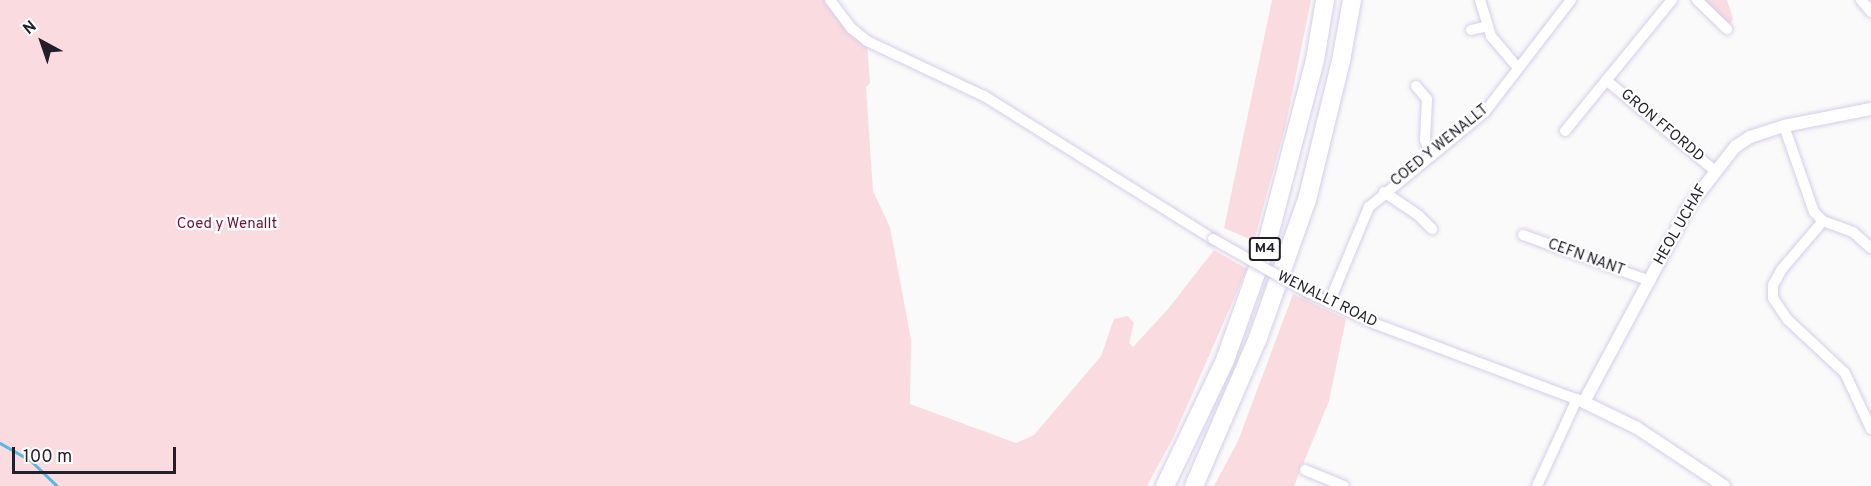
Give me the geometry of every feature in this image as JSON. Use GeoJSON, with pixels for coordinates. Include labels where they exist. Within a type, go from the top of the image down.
{"type":"FeatureCollection","features":[{"type":"Feature","properties":{"kind":"highway","name":"M4"},"geometry":{"type":"LineString","coordinates":[[1165,486],[1225,360],[1267,243],[1315,60],[1326,0]]}},
{"type":"Feature","properties":{"kind":"highway","name":"M4"},"geometry":{"type":"LineString","coordinates":[[1194,486],[1258,338],[1307,200],[1341,61],[1352,0]]}},
{"type":"Feature","properties":{"kind":"street","name":"WENALLT ROAD"},"geometry":{"type":"LineString","coordinates":[[830,0],[851,28],[867,41],[984,96],[1213,239],[1308,293],[1580,400],[1637,428],[1724,486]]}},
{"type":"Feature","properties":{"kind":"street"},"geometry":{"type":"LineString","coordinates":[[1480,0],[1488,26],[1498,47],[1518,68]]}},
{"type":"Feature","properties":{"kind":"street","name":"COED Y WENALLT"},"geometry":{"type":"LineString","coordinates":[[1329,303],[1363,216],[1384,192],[1484,112],[1571,0]]}},
{"type":"Feature","properties":{"kind":"street","name":"GRON FFORDD"},"geometry":{"type":"LineString","coordinates":[[1672,0],[1606,80],[1714,170]]}},
{"type":"Feature","properties":{"kind":"street"},"geometry":{"type":"LineString","coordinates":[[1698,0],[1727,29]]}},
{"type":"Feature","properties":{"kind":"street"},"geometry":{"type":"LineString","coordinates":[[1861,0],[1871,12]]}},
{"type":"Feature","properties":{"kind":"street"},"geometry":{"type":"LineString","coordinates":[[1471,30],[1488,26]]}},
{"type":"Feature","properties":{"kind":"street"},"geometry":{"type":"LineString","coordinates":[[1564,131],[1606,80]]}},
{"type":"Feature","properties":{"kind":"street"},"geometry":{"type":"LineString","coordinates":[[1416,86],[1426,99],[1425,140],[1431,156]]}},
{"type":"Feature","properties":{"kind":"street","name":"HEOL UCHAF"},"geometry":{"type":"LineString","coordinates":[[1580,400],[1650,281],[1689,206],[1714,170],[1750,137],[1784,126],[1871,109]]}},
{"type":"Feature","properties":{"kind":"street"},"geometry":{"type":"LineString","coordinates":[[1784,126],[1805,193],[1823,221],[1853,232],[1871,248]]}},
{"type":"Feature","properties":{"kind":"street"},"geometry":{"type":"LineString","coordinates":[[1384,192],[1418,215],[1432,229]]}},
{"type":"Feature","properties":{"kind":"street"},"geometry":{"type":"LineString","coordinates":[[1823,221],[1782,269],[1773,285],[1773,298],[1787,319],[1845,373],[1871,429]]}},
{"type":"Feature","properties":{"kind":"street","name":"CEFN NANT"},"geometry":{"type":"LineString","coordinates":[[1522,235],[1650,281]]}},
{"type":"Feature","properties":{"kind":"street"},"geometry":{"type":"LineString","coordinates":[[1537,486],[1580,400]]}},
{"type":"Feature","properties":{"kind":"street"},"geometry":{"type":"LineString","coordinates":[[1305,470],[1344,486]]}},
{"type":"Feature","properties":{"kind":"green space","name":"Coed y Wenallt"},"geometry":{"type":"Polygon","coordinates":[[[0,0],[830,0],[867,41],[870,83],[866,87],[873,191],[890,227],[911,339],[910,404],[1016,443],[1034,435],[1101,356],[1114,319],[1128,316],[1134,323],[1129,343],[1133,347],[1168,309],[1214,250],[1247,269],[1173,438],[1147,486],[0,486],[0,0]]]}},
{"type":"Feature","properties":{"kind":"green space"},"geometry":{"type":"Polygon","coordinates":[[[1272,0],[1311,0],[1286,124],[1254,241],[1224,228],[1272,0]]]}},
{"type":"Feature","properties":{"kind":"green space"},"geometry":{"type":"Polygon","coordinates":[[[1698,0],[1727,0],[1733,19],[1727,29],[1698,0]]]}},
{"type":"Feature","properties":{"kind":"green space"},"geometry":{"type":"Polygon","coordinates":[[[1293,294],[1346,319],[1329,401],[1294,486],[1214,486],[1238,441],[1293,294]]]}},
{"type":"Feature","properties":{"kind":"waterway"},"geometry":{"type":"LineString","coordinates":[[0,443],[30,460],[57,486]]}}]}
